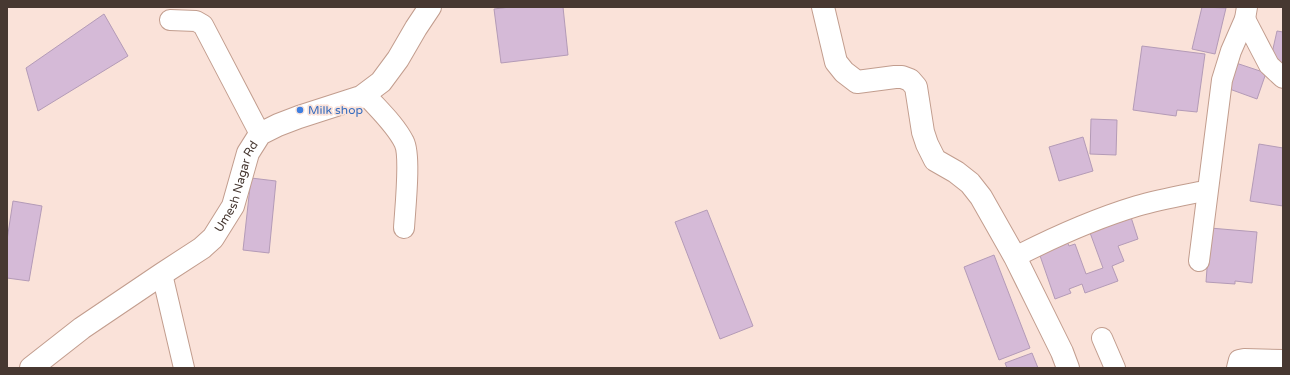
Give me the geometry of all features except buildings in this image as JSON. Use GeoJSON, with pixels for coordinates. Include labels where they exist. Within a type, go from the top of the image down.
{"type":"FeatureCollection","features":[{"type":"Feature","properties":{"kind":"street","name":"Umesh Nagar Rd"},"geometry":{"type":"LineString","coordinates":[[31,368],[82,328],[202,248],[213,238],[233,206],[248,153],[260,134],[299,117],[355,99],[365,94],[381,82],[398,59],[430,7]]}},
{"type":"Feature","properties":{"kind":"street"},"geometry":{"type":"LineString","coordinates":[[823,7],[836,62],[844,72],[857,82],[902,77],[910,80],[916,87],[923,132],[935,160],[956,172],[970,183],[981,197],[1015,257],[1062,352],[1068,368]]}},
{"type":"Feature","properties":{"kind":"street"},"geometry":{"type":"LineString","coordinates":[[1246,13],[1269,65],[1283,78]]}},
{"type":"Feature","properties":{"kind":"street"},"geometry":{"type":"LineString","coordinates":[[1199,261],[1222,80],[1231,51],[1246,13]]}},
{"type":"Feature","properties":{"kind":"street"},"geometry":{"type":"LineString","coordinates":[[170,20],[196,21],[203,25],[260,134]]}},
{"type":"Feature","properties":{"kind":"street"},"geometry":{"type":"LineString","coordinates":[[365,94],[398,132],[405,144],[407,161],[404,228]]}},
{"type":"Feature","properties":{"kind":"street"},"geometry":{"type":"LineString","coordinates":[[1015,257],[1056,236],[1137,206],[1199,192]]}},
{"type":"Feature","properties":{"kind":"street"},"geometry":{"type":"LineString","coordinates":[[162,274],[184,368]]}},
{"type":"Feature","properties":{"kind":"street"},"geometry":{"type":"LineString","coordinates":[[1102,338],[1115,368]]}},
{"type":"Feature","properties":{"kind":"street"},"geometry":{"type":"LineString","coordinates":[[1237,368],[1239,360],[1244,359],[1283,360]]}},
{"type":"Feature","properties":{"kind":"place","name":"Milk shop"},"geometry":{"type":"Point","coordinates":[300,110]}}]}
